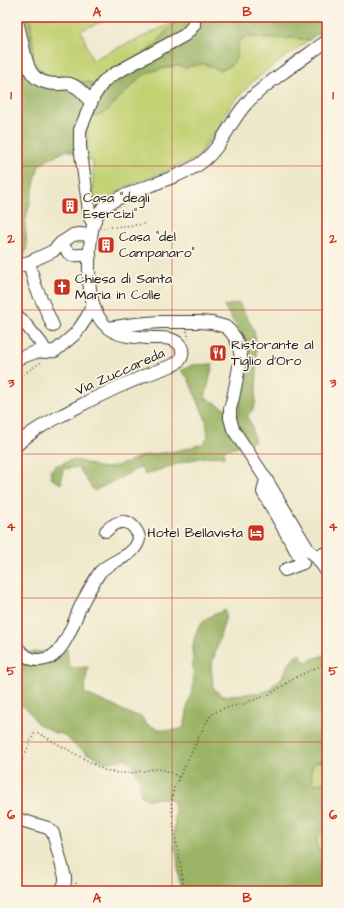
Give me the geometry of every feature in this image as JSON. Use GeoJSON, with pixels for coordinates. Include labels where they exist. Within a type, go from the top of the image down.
{"type":"FeatureCollection","features":[{"type":"Feature","properties":{"kind":"street"},"geometry":{"type":"LineString","coordinates":[[194,17],[194,25],[185,35],[104,81],[91,103],[80,130],[80,146],[92,229],[90,287],[93,304],[96,313],[110,329],[135,324],[178,321],[212,323],[226,327],[236,339],[241,357],[230,409],[230,418],[233,429],[266,479],[309,551],[315,555],[327,572]]}},
{"type":"Feature","properties":{"kind":"street"},"geometry":{"type":"LineString","coordinates":[[17,22],[31,73],[37,79],[45,83],[73,85],[80,89],[91,103]]}},
{"type":"Feature","properties":{"kind":"street"},"geometry":{"type":"LineString","coordinates":[[53,326],[26,264],[53,251],[73,235],[92,229],[102,209],[109,203],[186,172],[198,165],[211,155],[219,145],[227,129],[237,115],[256,94],[271,81],[327,41]]}},
{"type":"Feature","properties":{"kind":"street"},"geometry":{"type":"LineString","coordinates":[[62,243],[66,251],[71,255],[90,255]]}},
{"type":"Feature","properties":{"kind":"street"},"geometry":{"type":"LineString","coordinates":[[17,359],[44,352],[74,335],[87,317],[93,304]]}},
{"type":"Feature","properties":{"kind":"street"},"geometry":{"type":"LineString","coordinates":[[17,317],[21,319],[44,352]]}},
{"type":"Feature","properties":{"kind":"street","name":"Via Zuccareda"},"geometry":{"type":"LineString","coordinates":[[17,444],[35,431],[75,408],[129,382],[176,364],[180,361],[182,356],[181,346],[171,339],[129,336],[110,329]]}},
{"type":"Feature","properties":{"kind":"street"},"geometry":{"type":"LineString","coordinates":[[266,479],[263,492],[303,563],[286,570]]}},
{"type":"Feature","properties":{"kind":"street"},"geometry":{"type":"LineString","coordinates":[[17,647],[29,658],[36,660],[46,659],[52,656],[63,644],[83,602],[100,572],[130,552],[139,542],[139,536],[136,531],[129,523],[124,521],[116,523],[106,531]]}},
{"type":"Feature","properties":{"kind":"street"},"geometry":{"type":"LineString","coordinates":[[315,555],[321,555],[327,552]]}},
{"type":"Feature","properties":{"kind":"street"},"geometry":{"type":"LineString","coordinates":[[17,819],[48,828],[53,833],[65,877],[63,887]]}},
{"type":"Feature","properties":{"kind":"path"},"geometry":{"type":"LineString","coordinates":[[92,229],[144,224]]}},
{"type":"Feature","properties":{"kind":"path"},"geometry":{"type":"LineString","coordinates":[[17,379],[44,352]]}},
{"type":"Feature","properties":{"kind":"path"},"geometry":{"type":"LineString","coordinates":[[184,891],[171,804],[174,788],[205,724],[211,715],[218,710],[252,702],[270,694],[298,676],[327,662]]}},
{"type":"Feature","properties":{"kind":"path"},"geometry":{"type":"LineString","coordinates":[[19,767],[34,734],[38,733],[104,770],[118,773],[131,773],[155,769],[172,773],[179,778]]}},
{"type":"Feature","properties":{"kind":"green space"},"geometry":{"type":"Polygon","coordinates":[[[17,17],[30,17],[33,44],[33,64],[50,77],[63,76],[81,82],[89,82],[95,86],[156,45],[163,34],[183,17],[247,17],[262,19],[275,17],[327,17],[327,27],[309,40],[291,38],[243,38],[238,42],[235,60],[228,67],[222,70],[204,64],[185,68],[179,65],[153,71],[141,77],[107,111],[89,119],[86,125],[88,145],[83,157],[67,150],[39,165],[25,223],[27,248],[22,261],[17,261],[17,17]]]}},
{"type":"Feature","properties":{"kind":"green space"},"geometry":{"type":"Polygon","coordinates":[[[30,17],[115,17],[81,30],[92,60],[179,20],[156,45],[94,86],[89,82],[81,82],[63,76],[50,77],[33,64],[33,44],[30,17]]]}},
{"type":"Feature","properties":{"kind":"green space"},"geometry":{"type":"Polygon","coordinates":[[[256,37],[263,39],[291,38],[309,40],[253,81],[229,107],[199,156],[193,160],[123,188],[97,207],[93,212],[93,162],[83,157],[86,125],[89,118],[107,111],[141,77],[147,73],[179,65],[185,68],[204,64],[222,70],[228,67],[235,60],[238,42],[243,38],[256,37]]]}},
{"type":"Feature","properties":{"kind":"green space"},"geometry":{"type":"Polygon","coordinates":[[[239,303],[254,330],[256,343],[257,373],[255,405],[252,411],[248,414],[255,441],[224,450],[224,458],[217,456],[196,459],[145,475],[141,467],[94,491],[78,467],[63,469],[61,484],[52,479],[50,471],[55,466],[71,460],[80,461],[97,467],[108,468],[147,455],[176,451],[203,444],[208,437],[206,420],[188,378],[181,371],[192,365],[213,364],[205,398],[238,415],[247,343],[224,306],[239,303]]]}},
{"type":"Feature","properties":{"kind":"green space"},"geometry":{"type":"Polygon","coordinates":[[[225,610],[226,616],[211,667],[213,687],[222,696],[263,692],[269,690],[279,681],[286,670],[288,663],[293,658],[300,654],[305,662],[327,654],[327,763],[319,761],[314,763],[311,774],[314,784],[327,782],[327,827],[319,835],[316,843],[318,851],[324,852],[327,847],[327,887],[324,891],[180,891],[177,855],[175,849],[175,808],[173,801],[166,798],[147,799],[141,795],[140,781],[132,763],[126,759],[107,762],[88,754],[62,734],[55,733],[37,723],[28,710],[17,702],[17,654],[67,649],[69,668],[88,667],[84,693],[131,714],[142,717],[145,723],[154,727],[164,730],[178,730],[183,728],[193,686],[193,651],[196,634],[206,619],[225,610]]]}},
{"type":"Feature","properties":{"kind":"green space"},"geometry":{"type":"Polygon","coordinates":[[[319,761],[327,763],[327,782],[314,785],[311,777],[311,771],[314,763],[319,761]]]}},
{"type":"Feature","properties":{"kind":"green space"},"geometry":{"type":"Polygon","coordinates":[[[327,827],[327,847],[324,852],[318,851],[316,843],[318,837],[327,827]]]}},
{"type":"Feature","properties":{"kind":"place","name":"Casa \"degli Esercizi\""},"geometry":{"type":"Point","coordinates":[70,206]}},
{"type":"Feature","properties":{"kind":"place","name":"Casa \"del Campanaro\""},"geometry":{"type":"Point","coordinates":[106,245]}},
{"type":"Feature","properties":{"kind":"place","name":"Chiesa di Santa Maria in Colle"},"geometry":{"type":"Point","coordinates":[62,287]}},
{"type":"Feature","properties":{"kind":"place","name":"Ristorante al Tiglio d'Oro"},"geometry":{"type":"Point","coordinates":[218,353]}},
{"type":"Feature","properties":{"kind":"place","name":"Hotel Bellavista"},"geometry":{"type":"Point","coordinates":[256,533]}}]}
